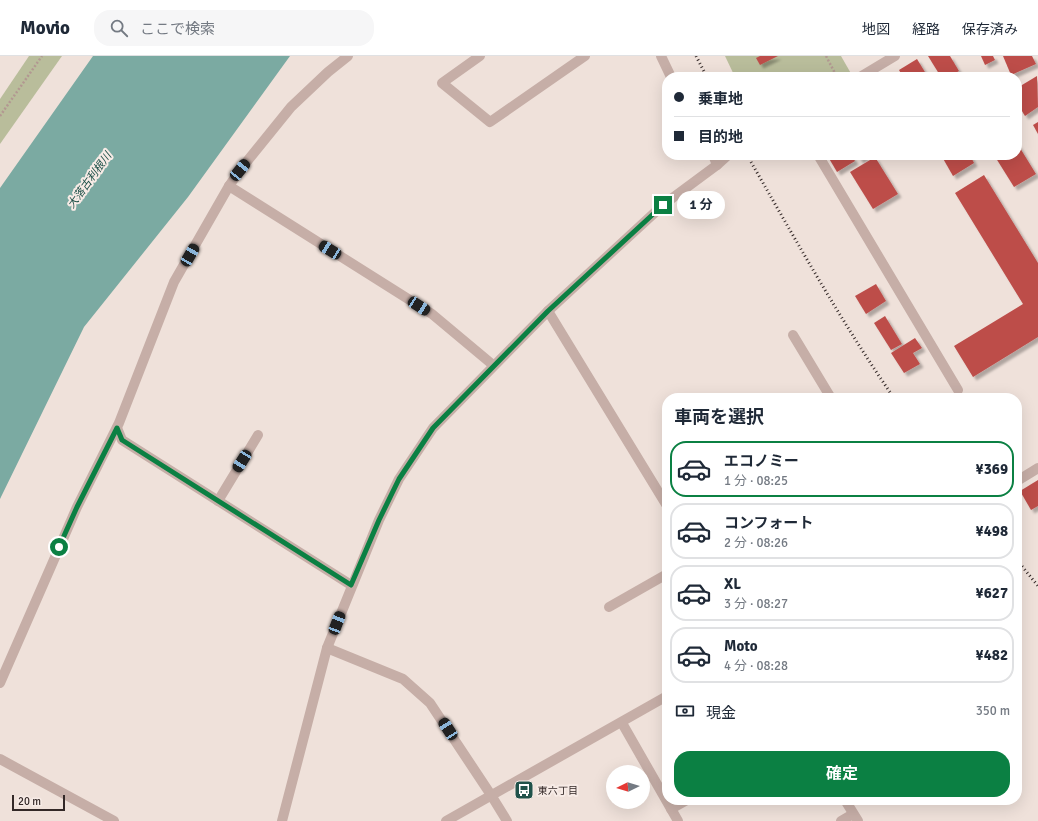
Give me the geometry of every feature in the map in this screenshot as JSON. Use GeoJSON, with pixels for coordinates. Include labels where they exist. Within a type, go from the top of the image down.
{"type":"FeatureCollection","features":[{"type":"Feature","properties":{"kind":"street"},"geometry":{"type":"LineString","coordinates":[[0,683],[77,507],[117,428],[174,282],[229,186],[291,107],[328,72],[348,56]]}},
{"type":"Feature","properties":{"kind":"street"},"geometry":{"type":"LineString","coordinates":[[480,56],[442,83],[490,122],[585,56]]}},
{"type":"Feature","properties":{"kind":"street"},"geometry":{"type":"LineString","coordinates":[[662,56],[670,72]]}},
{"type":"Feature","properties":{"kind":"street"},"geometry":{"type":"LineString","coordinates":[[868,72],[895,56]]}},
{"type":"Feature","properties":{"kind":"street"},"geometry":{"type":"LineString","coordinates":[[715,160],[717,165]]}},
{"type":"Feature","properties":{"kind":"street"},"geometry":{"type":"LineString","coordinates":[[282,821],[327,648],[351,585],[379,520],[399,479],[433,428],[493,365],[548,311],[663,205],[722,160]]}},
{"type":"Feature","properties":{"kind":"street"},"geometry":{"type":"LineString","coordinates":[[821,160],[958,390]]}},
{"type":"Feature","properties":{"kind":"street"},"geometry":{"type":"LineString","coordinates":[[229,186],[432,314],[493,365]]}},
{"type":"Feature","properties":{"kind":"street"},"geometry":{"type":"LineString","coordinates":[[548,311],[662,489]]}},
{"type":"Feature","properties":{"kind":"street"},"geometry":{"type":"LineString","coordinates":[[793,335],[828,393]]}},
{"type":"Feature","properties":{"kind":"street"},"geometry":{"type":"LineString","coordinates":[[117,428],[122,440],[351,585]]}},
{"type":"Feature","properties":{"kind":"street"},"geometry":{"type":"LineString","coordinates":[[218,501],[258,435]]}},
{"type":"Feature","properties":{"kind":"street"},"geometry":{"type":"LineString","coordinates":[[1022,478],[1038,468]]}},
{"type":"Feature","properties":{"kind":"street"},"geometry":{"type":"LineString","coordinates":[[609,607],[662,577]]}},
{"type":"Feature","properties":{"kind":"street"},"geometry":{"type":"LineString","coordinates":[[327,648],[403,679],[430,703],[507,821]]}},
{"type":"Feature","properties":{"kind":"street"},"geometry":{"type":"LineString","coordinates":[[446,821],[622,723],[662,699]]}},
{"type":"Feature","properties":{"kind":"street"},"geometry":{"type":"LineString","coordinates":[[622,723],[662,793]]}},
{"type":"Feature","properties":{"kind":"street"},"geometry":{"type":"LineString","coordinates":[[0,759],[114,821]]}},
{"type":"Feature","properties":{"kind":"street"},"geometry":{"type":"LineString","coordinates":[[669,805],[678,821]]}},
{"type":"Feature","properties":{"kind":"street"},"geometry":{"type":"LineString","coordinates":[[671,809],[678,805]]}},
{"type":"Feature","properties":{"kind":"street"},"geometry":{"type":"LineString","coordinates":[[841,821],[856,817],[848,805]]}},
{"type":"Feature","properties":{"kind":"path"},"geometry":{"type":"LineString","coordinates":[[0,116],[42,56]]}},
{"type":"Feature","properties":{"kind":"path"},"geometry":{"type":"LineString","coordinates":[[826,56],[834,72]]}},
{"type":"Feature","properties":{"kind":"green space"},"geometry":{"type":"Polygon","coordinates":[[[29,56],[62,56],[0,144],[0,99],[29,56]]]}},
{"type":"Feature","properties":{"kind":"green space"},"geometry":{"type":"Polygon","coordinates":[[[725,56],[841,56],[850,72],[733,72],[725,56]]]}},
{"type":"Feature","properties":{"kind":"water","name":"大落古利根川"},"geometry":{"type":"Polygon","coordinates":[[[93,56],[290,56],[188,197],[84,327],[0,499],[0,188],[93,56]]]}},
{"type":"Feature","properties":{"kind":"building"},"geometry":{"type":"Polygon","coordinates":[[[760,56],[778,56],[760,65],[756,58],[760,56]]]}},
{"type":"Feature","properties":{"kind":"building"},"geometry":{"type":"Polygon","coordinates":[[[928,56],[950,56],[959,71],[957,72],[938,72],[928,56]]]}},
{"type":"Feature","properties":{"kind":"building"},"geometry":{"type":"Polygon","coordinates":[[[981,56],[993,56],[995,60],[985,65],[981,56]]]}},
{"type":"Feature","properties":{"kind":"building"},"geometry":{"type":"Polygon","coordinates":[[[1003,56],[1032,56],[1036,64],[1018,72],[1010,72],[1003,56]]]}},
{"type":"Feature","properties":{"kind":"building"},"geometry":{"type":"Polygon","coordinates":[[[917,59],[925,72],[900,72],[899,70],[917,59]]]}},
{"type":"Feature","properties":{"kind":"building"},"geometry":{"type":"Polygon","coordinates":[[[1037,76],[1038,107],[1025,116],[1022,111],[1022,85],[1037,76]]]}},
{"type":"Feature","properties":{"kind":"building"},"geometry":{"type":"Polygon","coordinates":[[[1038,122],[1038,134],[1033,125],[1038,122]]]}},
{"type":"Feature","properties":{"kind":"building"},"geometry":{"type":"Polygon","coordinates":[[[1022,151],[1036,174],[1014,187],[997,160],[1022,160],[1022,151]]]}},
{"type":"Feature","properties":{"kind":"building"},"geometry":{"type":"Polygon","coordinates":[[[830,160],[855,161],[837,172],[830,160]]]}},
{"type":"Feature","properties":{"kind":"building"},"geometry":{"type":"Polygon","coordinates":[[[870,160],[877,160],[898,194],[873,209],[850,172],[870,160]]]}},
{"type":"Feature","properties":{"kind":"building"},"geometry":{"type":"Polygon","coordinates":[[[944,160],[972,160],[974,163],[953,176],[944,160]]]}},
{"type":"Feature","properties":{"kind":"building"},"geometry":{"type":"Polygon","coordinates":[[[984,175],[1038,263],[1038,337],[973,377],[954,346],[1023,304],[955,193],[984,175]]]}},
{"type":"Feature","properties":{"kind":"building"},"geometry":{"type":"Polygon","coordinates":[[[876,284],[886,301],[866,314],[855,296],[876,284]]]}},
{"type":"Feature","properties":{"kind":"building"},"geometry":{"type":"Polygon","coordinates":[[[885,316],[902,344],[891,350],[874,323],[885,316]]]}},
{"type":"Feature","properties":{"kind":"building"},"geometry":{"type":"Polygon","coordinates":[[[915,338],[922,348],[913,353],[920,364],[904,373],[891,353],[915,338]]]}},
{"type":"Feature","properties":{"kind":"building"},"geometry":{"type":"Polygon","coordinates":[[[1038,480],[1038,506],[1031,510],[1022,494],[1022,490],[1038,480]]]}},
{"type":"Feature","properties":{"kind":"railway"},"geometry":{"type":"LineString","coordinates":[[696,56],[704,72]]}},
{"type":"Feature","properties":{"kind":"railway"},"geometry":{"type":"LineString","coordinates":[[750,160],[836,308],[891,393]]}},
{"type":"Feature","properties":{"kind":"railway"},"geometry":{"type":"LineString","coordinates":[[1022,566],[1038,586]]}},
{"type":"Feature","properties":{"kind":"place","name":"東六丁目"},"geometry":{"type":"Point","coordinates":[524,790]}},
{"type":"Feature","properties":{"kind":"route"},"geometry":{"type":"LineString","coordinates":[[59,547],[77,507],[117,428],[122,440],[351,585],[379,520],[399,479],[433,428],[490,368],[548,311],[663,205]]}}]}
